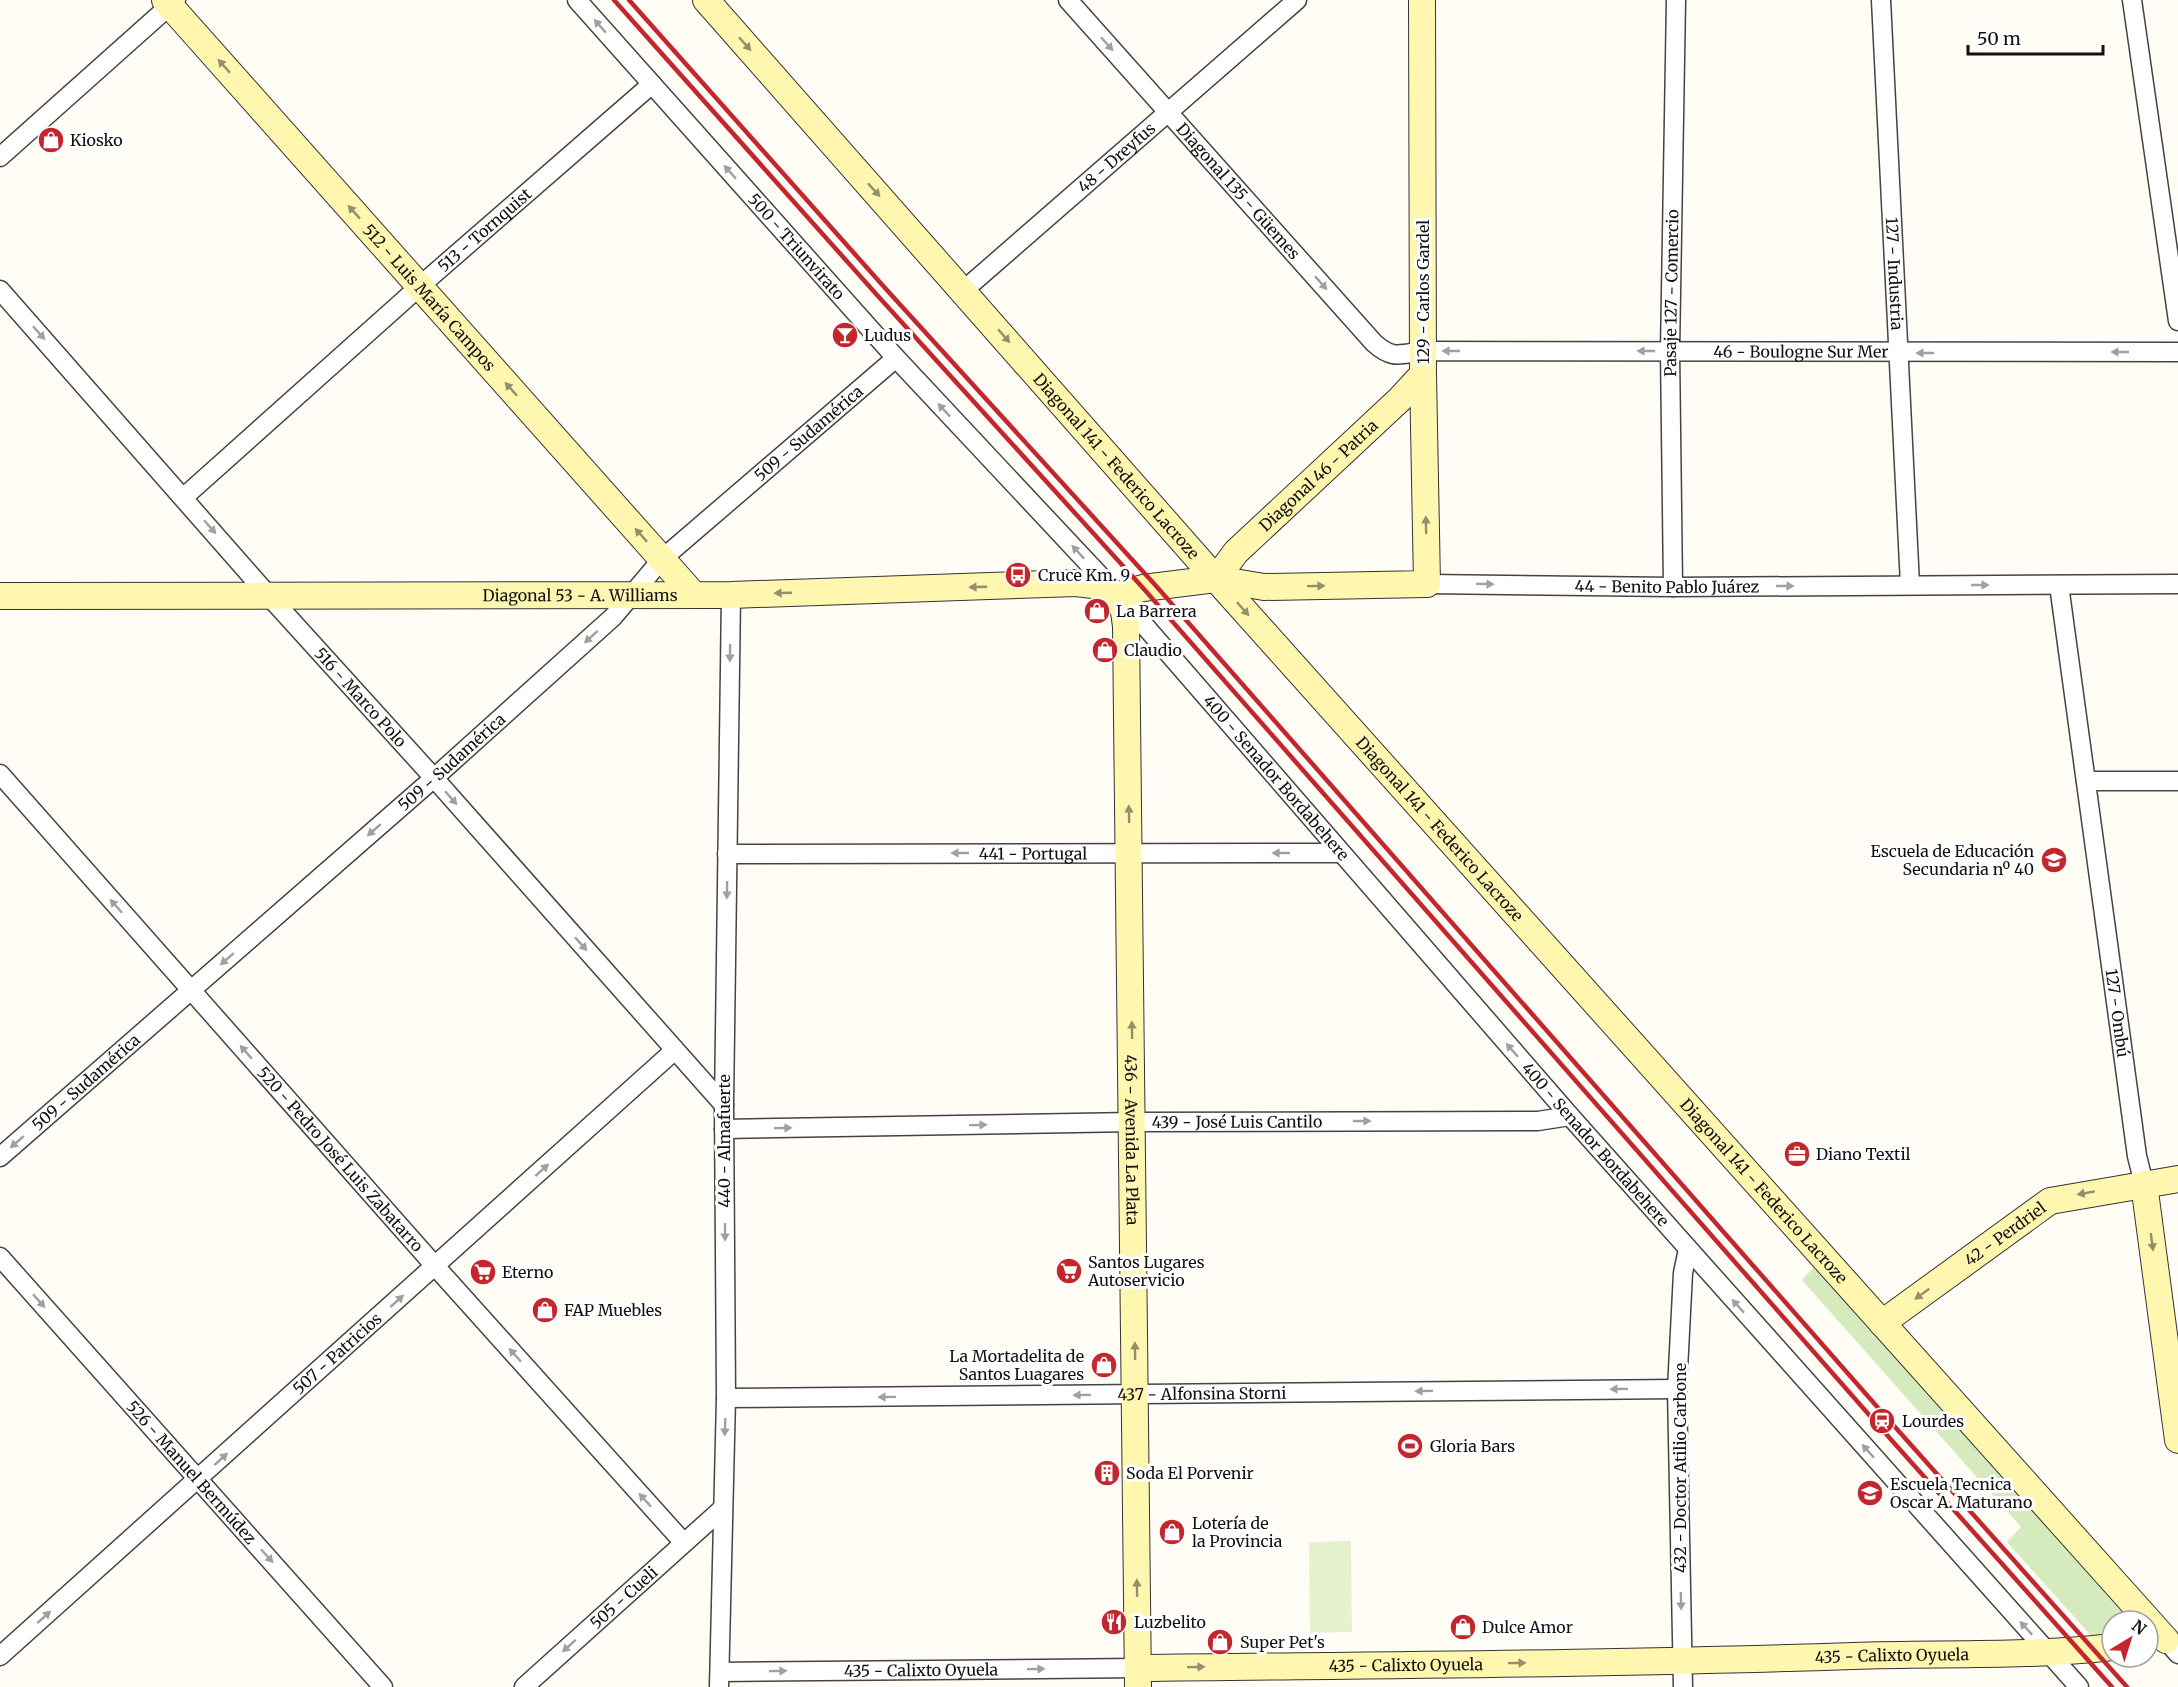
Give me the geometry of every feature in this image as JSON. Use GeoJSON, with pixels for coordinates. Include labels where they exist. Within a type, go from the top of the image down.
{"type":"FeatureCollection","features":[{"type":"Feature","properties":{"kind":"street","name":"500 - Triunvirato"},"geometry":{"type":"LineString","coordinates":[[576,0],[896,358],[1118,595]]}},
{"type":"Feature","properties":{"kind":"street","name":"Diagonal 135 - Güemes"},"geometry":{"type":"LineString","coordinates":[[1068,0],[1374,344],[1385,353],[1423,362]]}},
{"type":"Feature","properties":{"kind":"street","name":"48 - Dreyfus"},"geometry":{"type":"LineString","coordinates":[[964,290],[1297,0]]}},
{"type":"Feature","properties":{"kind":"street","name":"129 - Carlos Gardel"},"geometry":{"type":"LineString","coordinates":[[1422,0],[1423,362],[1427,584]]}},
{"type":"Feature","properties":{"kind":"street","name":"Pasaje 127 - Comercio"},"geometry":{"type":"LineString","coordinates":[[1673,587],[1670,351],[1676,0]]}},
{"type":"Feature","properties":{"kind":"street","name":"127 - Industria"},"geometry":{"type":"LineString","coordinates":[[1881,0],[1910,585]]}},
{"type":"Feature","properties":{"kind":"street"},"geometry":{"type":"LineString","coordinates":[[2132,0],[2178,321]]}},
{"type":"Feature","properties":{"kind":"street"},"geometry":{"type":"LineString","coordinates":[[0,157],[170,2]]}},
{"type":"Feature","properties":{"kind":"street","name":"512 - Luis María Campos"},"geometry":{"type":"LineString","coordinates":[[170,2],[693,594]]}},
{"type":"Feature","properties":{"kind":"street","name":"Diagonal 141 - Federico Lacroze"},"geometry":{"type":"LineString","coordinates":[[718,4],[1216,579],[2167,1643]]}},
{"type":"Feature","properties":{"kind":"street","name":"513 - Tornquist"},"geometry":{"type":"LineString","coordinates":[[184,497],[420,286],[652,84]]}},
{"type":"Feature","properties":{"kind":"street","name":"516 - Marco Polo"},"geometry":{"type":"LineString","coordinates":[[0,290],[268,595],[724,1105]]}},
{"type":"Feature","properties":{"kind":"street","name":"46 - Boulogne Sur Mer"},"geometry":{"type":"LineString","coordinates":[[1423,362],[1670,351],[2178,352]]}},
{"type":"Feature","properties":{"kind":"street","name":"509 - Sudamérica"},"geometry":{"type":"LineString","coordinates":[[0,1157],[434,778],[613,617],[662,559],[896,358]]}},
{"type":"Feature","properties":{"kind":"street","name":"Diagonal 46 - Patria"},"geometry":{"type":"LineString","coordinates":[[1216,579],[1236,552],[1399,400],[1423,362]]}},
{"type":"Feature","properties":{"kind":"street","name":"44 - Benito Pablo Juárez"},"geometry":{"type":"LineString","coordinates":[[1118,595],[1216,579],[1264,587],[1427,584],[1673,587],[2178,584]]}},
{"type":"Feature","properties":{"kind":"street","name":"Diagonal 53 - A. Williams"},"geometry":{"type":"LineString","coordinates":[[0,596],[731,595],[1076,583],[1093,585],[1118,595]]}},
{"type":"Feature","properties":{"kind":"street","name":"127 - Ombú"},"geometry":{"type":"LineString","coordinates":[[2059,585],[2137,1156],[2144,1184],[2176,1405],[2178,1440]]}},
{"type":"Feature","properties":{"kind":"street","name":"440 - Almafuerte"},"geometry":{"type":"LineString","coordinates":[[719,1679],[726,1398],[724,1105],[731,595]]}},
{"type":"Feature","properties":{"kind":"street","name":"436 - Avenida La Plata"},"geometry":{"type":"LineString","coordinates":[[1118,595],[1126,626],[1138,1677]]}},
{"type":"Feature","properties":{"kind":"street","name":"400 - Senador Bordabehere"},"geometry":{"type":"LineString","coordinates":[[1118,595],[1570,1116],[2079,1687]]}},
{"type":"Feature","properties":{"kind":"street","name":"520 - Pedro José Luis Zabatarro"},"geometry":{"type":"LineString","coordinates":[[0,774],[435,1266],[684,1543]]}},
{"type":"Feature","properties":{"kind":"street"},"geometry":{"type":"LineString","coordinates":[[2086,781],[2178,781]]}},
{"type":"Feature","properties":{"kind":"street","name":"441 - Portugal"},"geometry":{"type":"LineString","coordinates":[[727,854],[1340,853]]}},
{"type":"Feature","properties":{"kind":"street","name":"507 - Patricios"},"geometry":{"type":"LineString","coordinates":[[0,1656],[675,1050]]}},
{"type":"Feature","properties":{"kind":"street","name":"439 - José Luis Cantilo"},"geometry":{"type":"LineString","coordinates":[[724,1129],[1133,1122],[1538,1121],[1570,1116]]}},
{"type":"Feature","properties":{"kind":"street","name":"42 - Perdriel"},"geometry":{"type":"LineString","coordinates":[[1882,1323],[2050,1201],[2178,1179]]}},
{"type":"Feature","properties":{"kind":"street","name":"432 - Doctor Atilio Carbone"},"geometry":{"type":"LineString","coordinates":[[1683,1675],[1677,1389],[1683,1273],[1688,1249]]}},
{"type":"Feature","properties":{"kind":"street","name":"526 - Manuel Bermúdez"},"geometry":{"type":"LineString","coordinates":[[0,1257],[383,1687]]}},
{"type":"Feature","properties":{"kind":"street","name":"437 - Alfonsina Storni"},"geometry":{"type":"LineString","coordinates":[[726,1398],[1677,1389]]}},
{"type":"Feature","properties":{"kind":"street","name":"505 - Cueli"},"geometry":{"type":"LineString","coordinates":[[524,1687],[722,1509]]}},
{"type":"Feature","properties":{"kind":"street","name":"435 - Calixto Oyuela"},"geometry":{"type":"LineString","coordinates":[[719,1679],[1683,1675],[1917,1654],[2050,1654],[2100,1648]]}},
{"type":"Feature","properties":{"kind":"green space"},"geometry":{"type":"Polygon","coordinates":[[[1817,1264],[2122,1609],[2100,1609],[2100,1639],[2095,1640],[2007,1542],[2021,1527],[1802,1280],[1817,1264]]]}},
{"type":"Feature","properties":{"kind":"green space"},"geometry":{"type":"Polygon","coordinates":[[[1351,1541],[1352,1632],[1310,1633],[1309,1542],[1351,1541]]]}},
{"type":"Feature","properties":{"kind":"railway"},"geometry":{"type":"LineString","coordinates":[[614,0],[1143,588],[1878,1425],[2112,1687]]}},
{"type":"Feature","properties":{"kind":"railway"},"geometry":{"type":"LineString","coordinates":[[629,0],[885,288],[1157,587],[1887,1418],[2127,1687]]}},
{"type":"Feature","properties":{"kind":"place","name":"Kiosko"},"geometry":{"type":"Point","coordinates":[51,140]}},
{"type":"Feature","properties":{"kind":"place","name":"Ludus"},"geometry":{"type":"Point","coordinates":[845,335]}},
{"type":"Feature","properties":{"kind":"place","name":"Cruce Km. 9"},"geometry":{"type":"Point","coordinates":[1018,575]}},
{"type":"Feature","properties":{"kind":"place","name":"La Barrera"},"geometry":{"type":"Point","coordinates":[1097,611]}},
{"type":"Feature","properties":{"kind":"place","name":"Claudio"},"geometry":{"type":"Point","coordinates":[1105,650]}},
{"type":"Feature","properties":{"kind":"place","name":"Escuela de Educación Secundaria nº 40"},"geometry":{"type":"Point","coordinates":[2054,860]}},
{"type":"Feature","properties":{"kind":"place","name":"Diano Textil"},"geometry":{"type":"Point","coordinates":[1797,1154]}},
{"type":"Feature","properties":{"kind":"place","name":"Santos Lugares Autoservicio"},"geometry":{"type":"Point","coordinates":[1069,1271]}},
{"type":"Feature","properties":{"kind":"place","name":"Eterno"},"geometry":{"type":"Point","coordinates":[483,1272]}},
{"type":"Feature","properties":{"kind":"place","name":"FAP Muebles"},"geometry":{"type":"Point","coordinates":[545,1310]}},
{"type":"Feature","properties":{"kind":"place","name":"La Mortadelita de Santos Luagares"},"geometry":{"type":"Point","coordinates":[1104,1365]}},
{"type":"Feature","properties":{"kind":"place","name":"Lourdes"},"geometry":{"type":"Point","coordinates":[1882,1421]}},
{"type":"Feature","properties":{"kind":"place","name":"Gloria Bars"},"geometry":{"type":"Point","coordinates":[1410,1446]}},
{"type":"Feature","properties":{"kind":"place","name":"Soda El Porvenir"},"geometry":{"type":"Point","coordinates":[1107,1473]}},
{"type":"Feature","properties":{"kind":"place","name":"Escuela Tecnica Oscar A. Maturano"},"geometry":{"type":"Point","coordinates":[1870,1493]}},
{"type":"Feature","properties":{"kind":"place","name":"Lotería de la Provincia"},"geometry":{"type":"Point","coordinates":[1172,1532]}},
{"type":"Feature","properties":{"kind":"place","name":"Luzbelito"},"geometry":{"type":"Point","coordinates":[1114,1622]}},
{"type":"Feature","properties":{"kind":"place","name":"Dulce Amor"},"geometry":{"type":"Point","coordinates":[1463,1627]}},
{"type":"Feature","properties":{"kind":"place","name":"Super Pet's"},"geometry":{"type":"Point","coordinates":[1220,1642]}}]}
